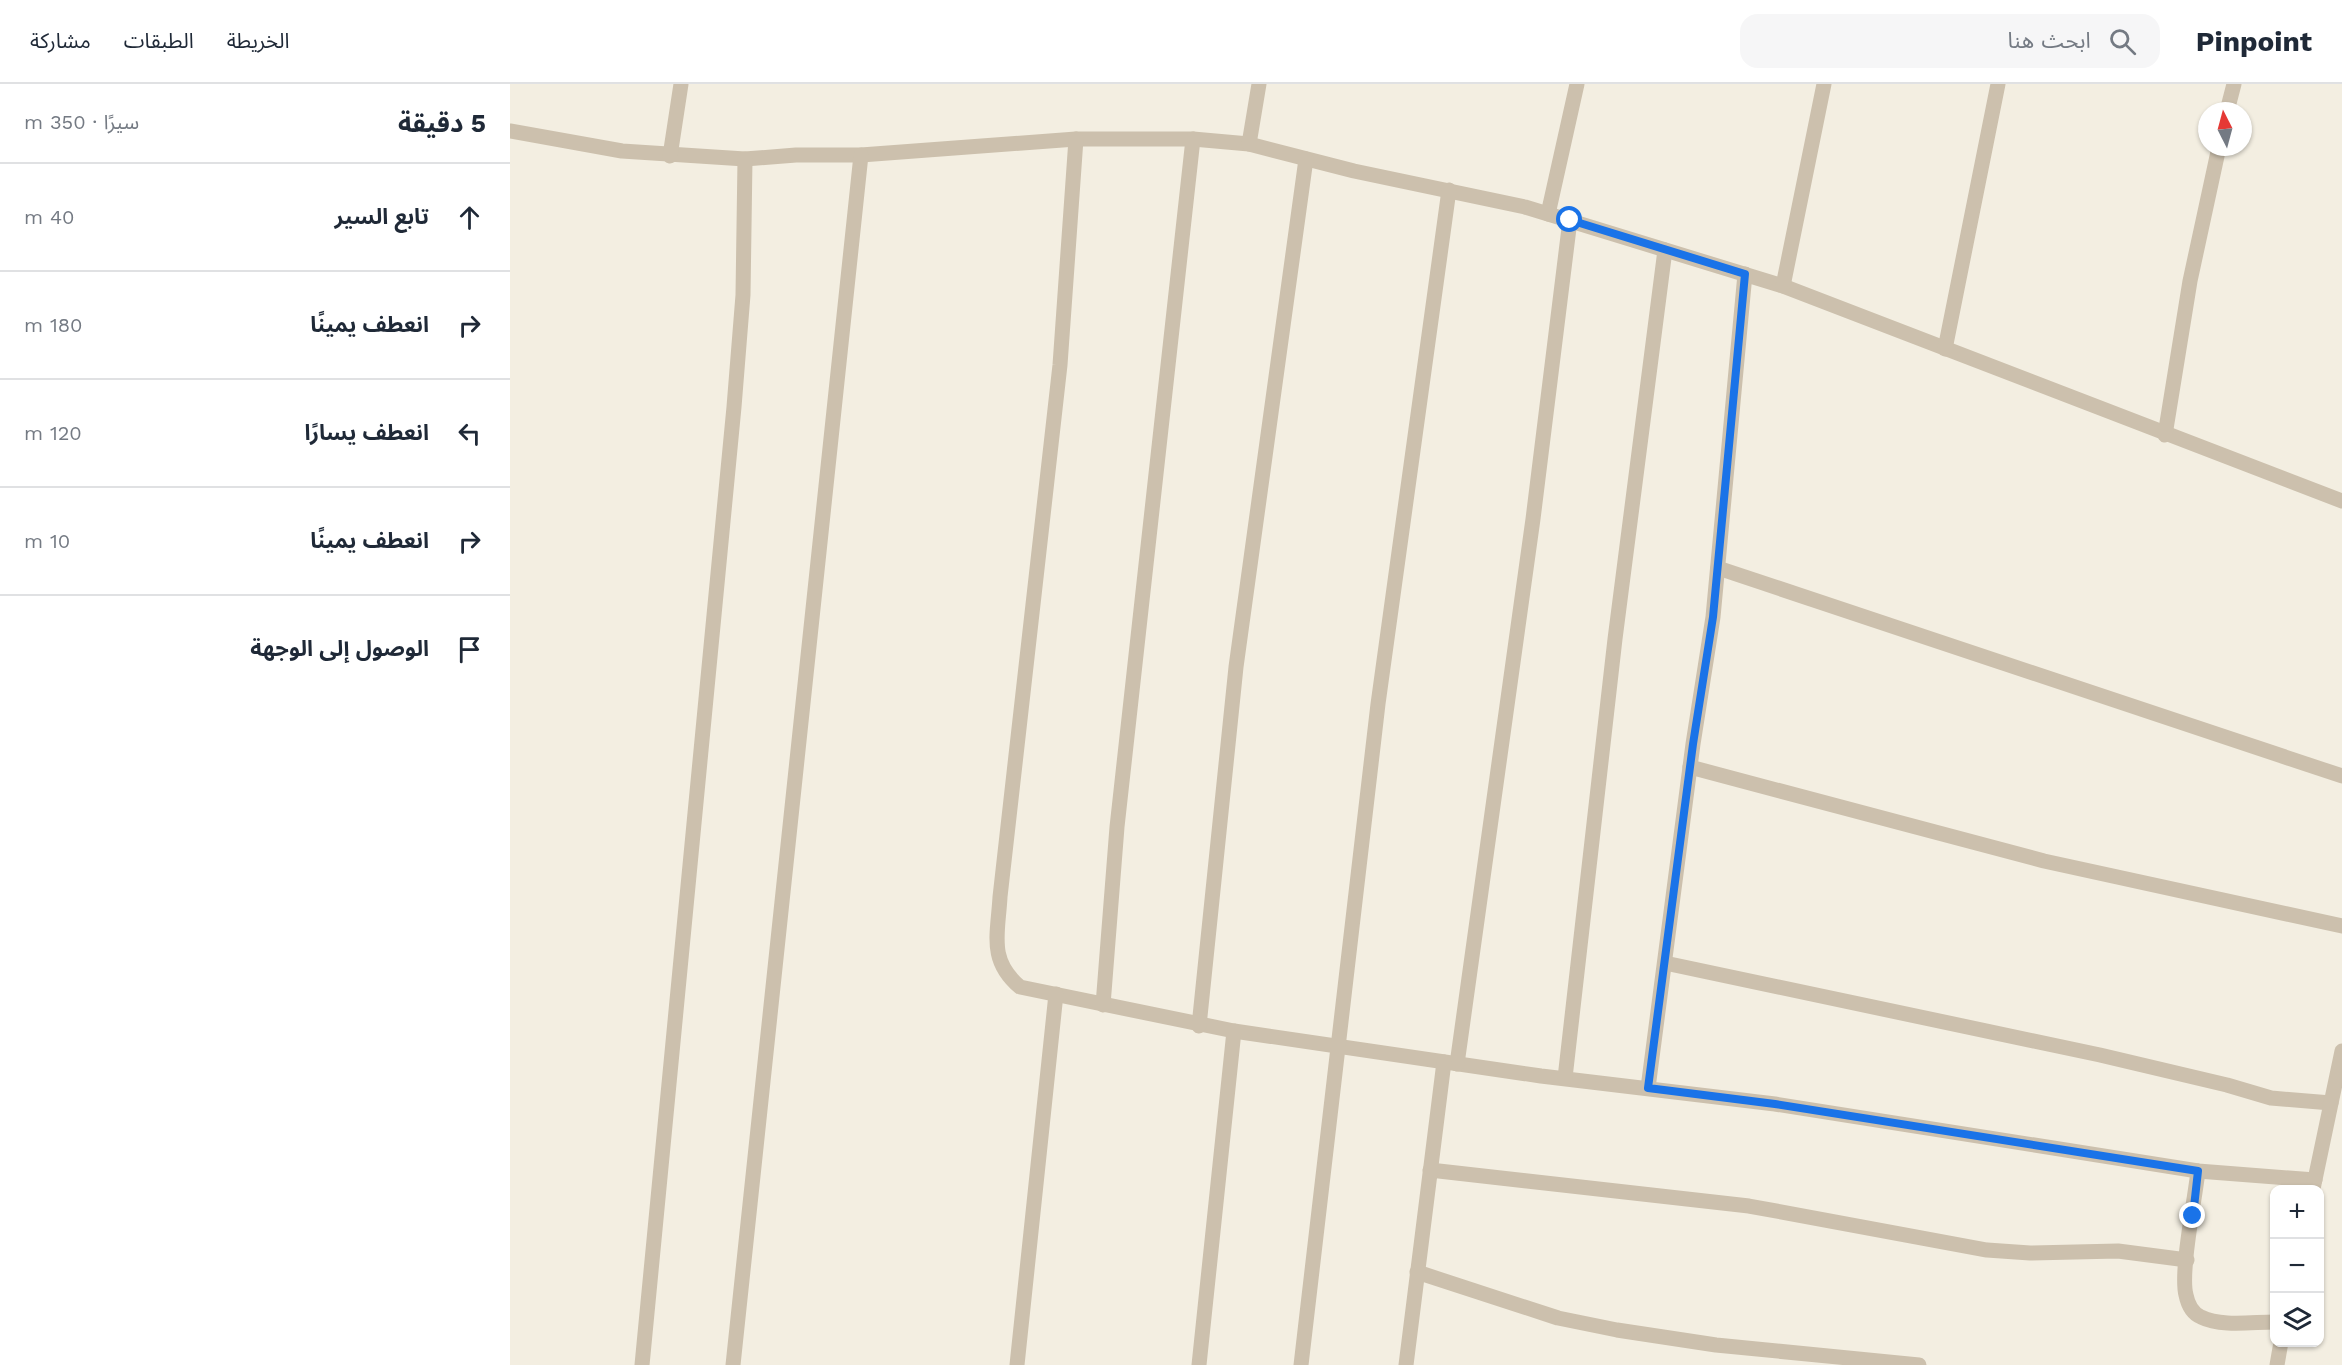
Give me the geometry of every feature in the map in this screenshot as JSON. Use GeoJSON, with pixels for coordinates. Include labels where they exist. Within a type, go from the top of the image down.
{"type":"FeatureCollection","features":[{"type":"Feature","properties":{"kind":"street"},"geometry":{"type":"LineString","coordinates":[[670,156],[681,84]]}},
{"type":"Feature","properties":{"kind":"street"},"geometry":{"type":"LineString","coordinates":[[1249,144],[1259,84]]}},
{"type":"Feature","properties":{"kind":"street"},"geometry":{"type":"LineString","coordinates":[[1548,214],[1577,84]]}},
{"type":"Feature","properties":{"kind":"street"},"geometry":{"type":"LineString","coordinates":[[1783,286],[1824,84]]}},
{"type":"Feature","properties":{"kind":"street"},"geometry":{"type":"LineString","coordinates":[[1945,349],[1998,84]]}},
{"type":"Feature","properties":{"kind":"street"},"geometry":{"type":"LineString","coordinates":[[2229,102],[2234,84]]}},
{"type":"Feature","properties":{"kind":"street"},"geometry":{"type":"LineString","coordinates":[[510,131],[622,151],[670,156],[745,159],[796,155],[861,155],[1076,139],[1193,139],[1249,144],[1548,214],[1783,286],[2165,435],[2342,501]]}},
{"type":"Feature","properties":{"kind":"street"},"geometry":{"type":"LineString","coordinates":[[1076,139],[1060,365],[996,952],[1001,967],[1020,987],[1199,1026],[1450,1063],[1775,1104],[2198,1171],[2314,1185],[2342,1051]]}},
{"type":"Feature","properties":{"kind":"street"},"geometry":{"type":"LineString","coordinates":[[1103,1005],[1117,827],[1193,139]]}},
{"type":"Feature","properties":{"kind":"street"},"geometry":{"type":"LineString","coordinates":[[733,1365],[861,155]]}},
{"type":"Feature","properties":{"kind":"street"},"geometry":{"type":"LineString","coordinates":[[2165,435],[2188,293],[2217,156]]}},
{"type":"Feature","properties":{"kind":"street"},"geometry":{"type":"LineString","coordinates":[[642,1365],[734,407],[743,295],[745,159]]}},
{"type":"Feature","properties":{"kind":"street"},"geometry":{"type":"LineString","coordinates":[[1199,1026],[1236,667],[1306,159]]}},
{"type":"Feature","properties":{"kind":"street"},"geometry":{"type":"LineString","coordinates":[[1301,1365],[1380,692],[1449,190]]}},
{"type":"Feature","properties":{"kind":"street"},"geometry":{"type":"LineString","coordinates":[[1406,1365],[1430,1170],[1450,1063],[1533,519],[1570,220]]}},
{"type":"Feature","properties":{"kind":"street"},"geometry":{"type":"LineString","coordinates":[[1565,1078],[1614,651],[1665,250]]}},
{"type":"Feature","properties":{"kind":"street"},"geometry":{"type":"LineString","coordinates":[[1648,1088],[1690,767],[1713,617],[1745,274]]}},
{"type":"Feature","properties":{"kind":"street"},"geometry":{"type":"LineString","coordinates":[[1718,568],[2342,776]]}},
{"type":"Feature","properties":{"kind":"street"},"geometry":{"type":"LineString","coordinates":[[1690,767],[2044,861],[2342,926]]}},
{"type":"Feature","properties":{"kind":"street"},"geometry":{"type":"LineString","coordinates":[[1665,963],[2100,1055],[2227,1085],[2271,1098],[2331,1103]]}},
{"type":"Feature","properties":{"kind":"street"},"geometry":{"type":"LineString","coordinates":[[1017,1365],[1056,994]]}},
{"type":"Feature","properties":{"kind":"street"},"geometry":{"type":"LineString","coordinates":[[1199,1365],[1234,1031]]}},
{"type":"Feature","properties":{"kind":"street"},"geometry":{"type":"LineString","coordinates":[[1430,1170],[1749,1206],[1987,1250],[2030,1253],[2118,1251],[2187,1260]]}},
{"type":"Feature","properties":{"kind":"street"},"geometry":{"type":"LineString","coordinates":[[2198,1171],[2185,1293],[2191,1309],[2199,1317],[2212,1321],[2270,1322]]}},
{"type":"Feature","properties":{"kind":"street"},"geometry":{"type":"LineString","coordinates":[[1417,1272],[1558,1318],[1617,1330],[1716,1345],[1919,1365]]}},
{"type":"Feature","properties":{"kind":"street"},"geometry":{"type":"LineString","coordinates":[[2277,1365],[2280,1347]]}},
{"type":"Feature","properties":{"kind":"route"},"geometry":{"type":"LineString","coordinates":[[1570,220],[1745,274],[1713,617],[1693,744],[1648,1088],[1775,1104],[2198,1171],[2193,1216]]}}]}
